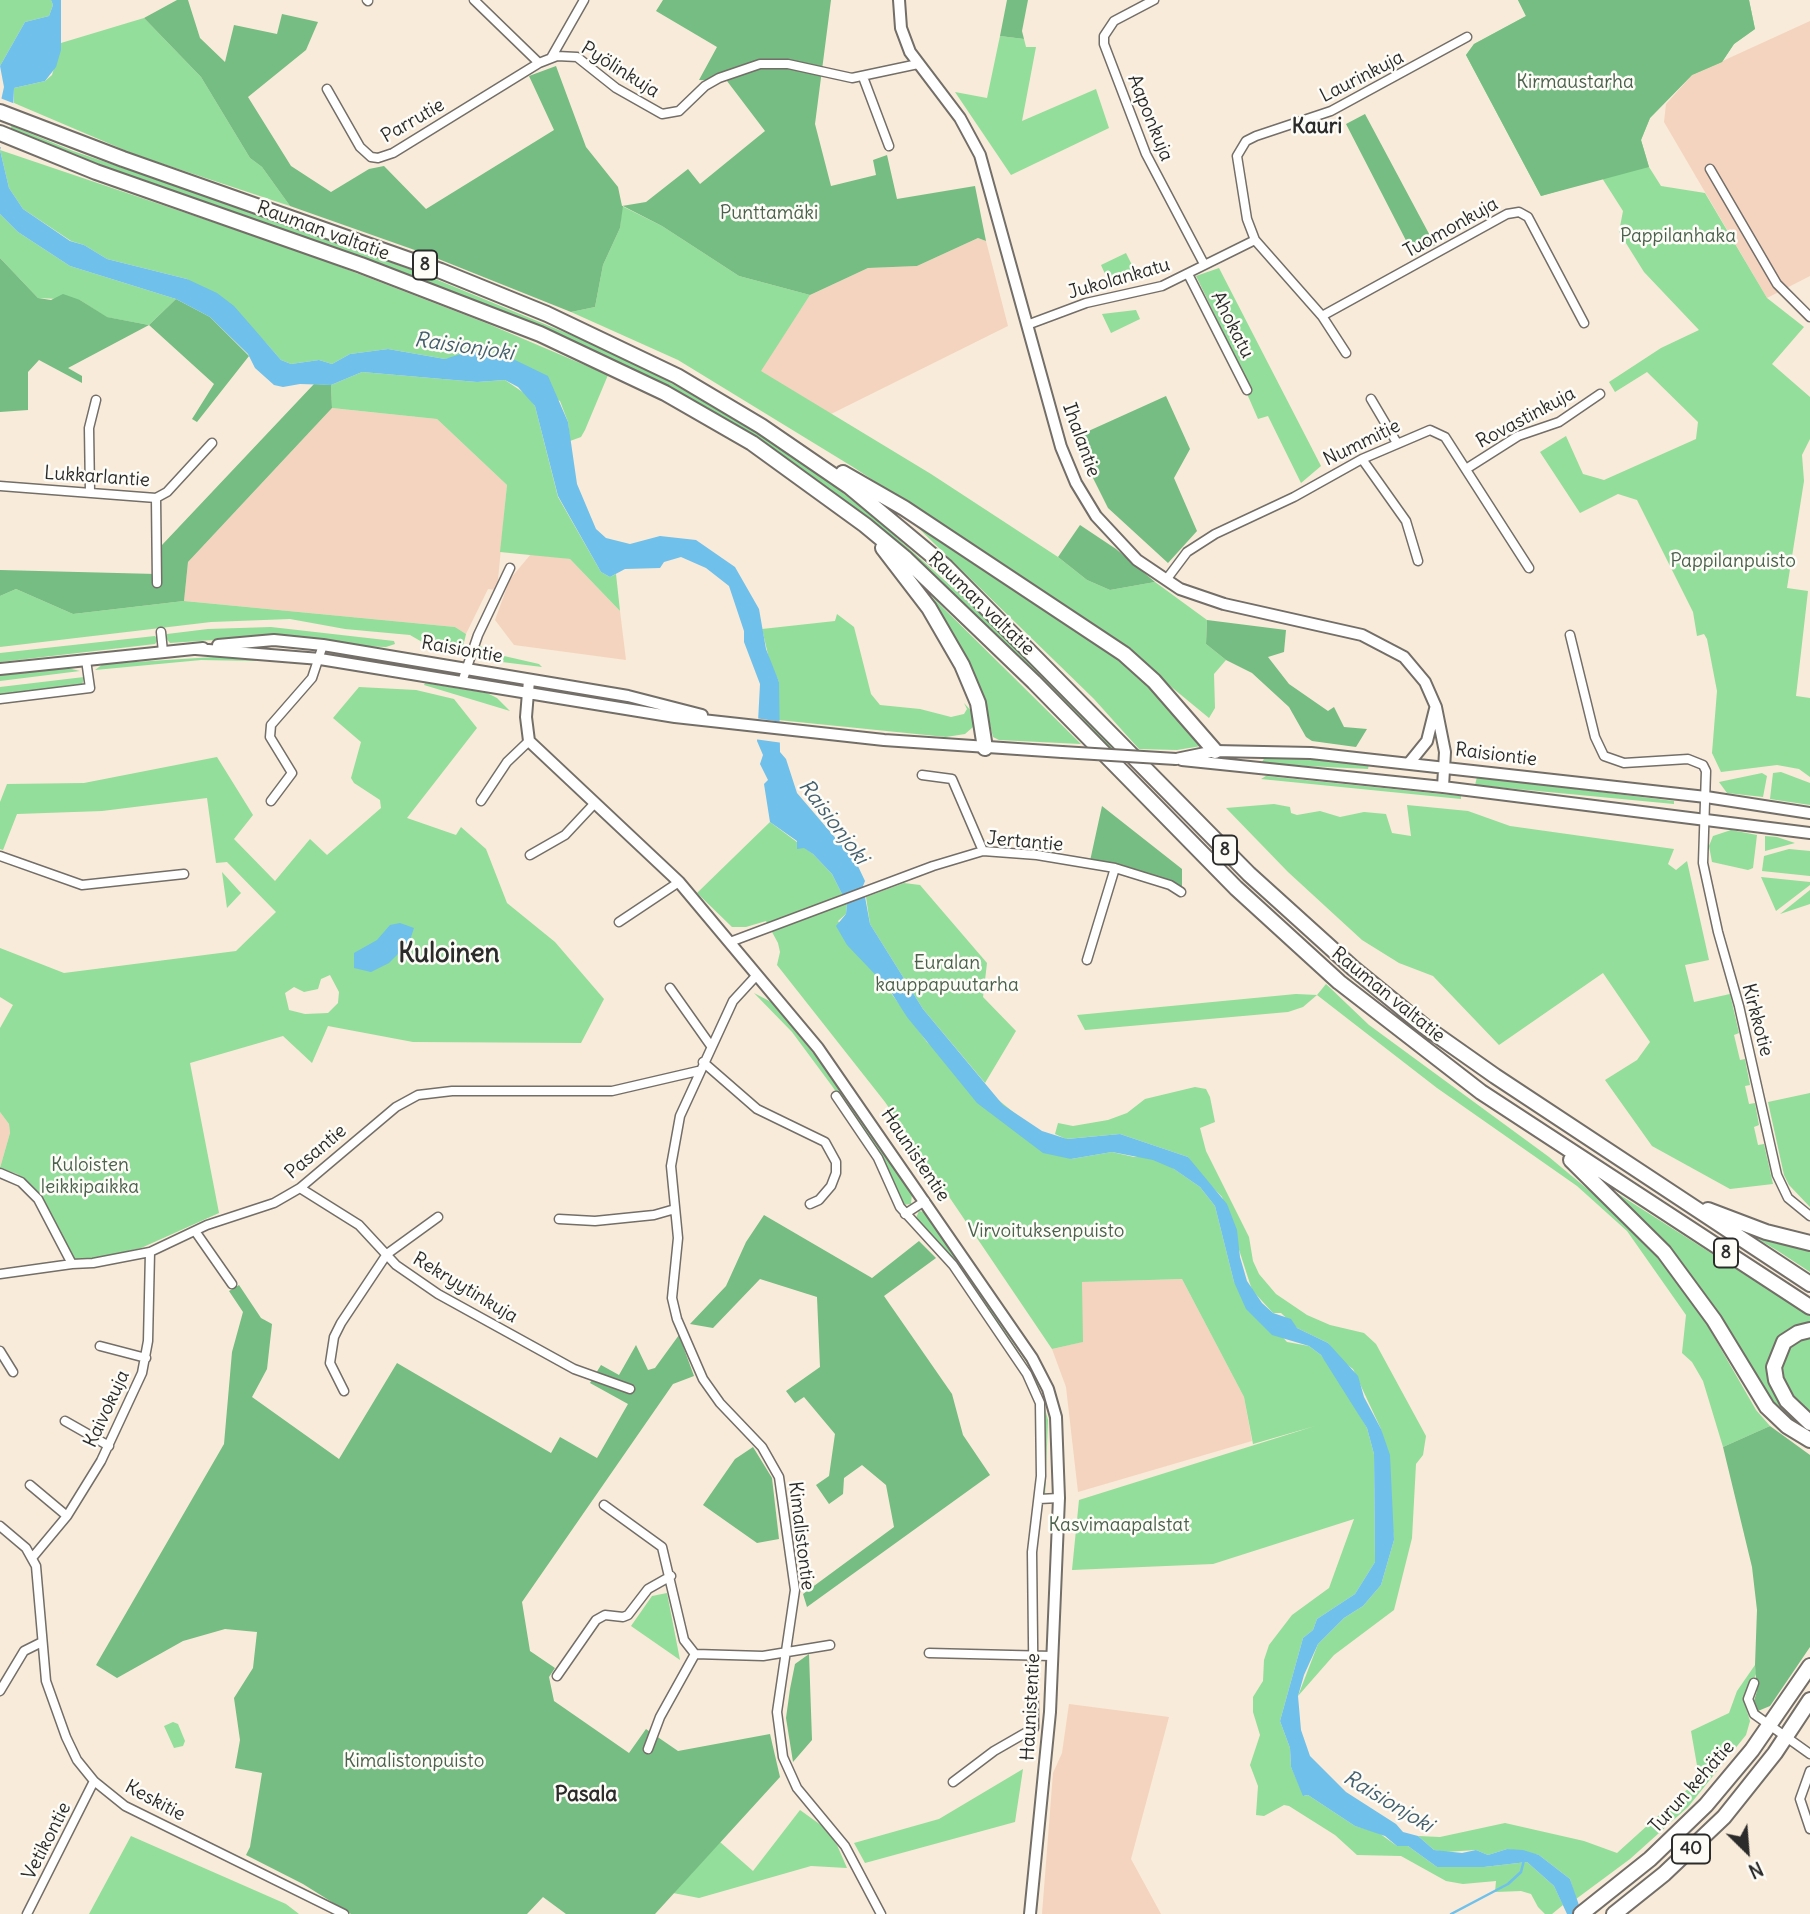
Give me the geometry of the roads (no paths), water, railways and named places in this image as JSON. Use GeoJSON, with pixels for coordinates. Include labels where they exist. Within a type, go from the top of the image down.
{"type":"FeatureCollection","features":[{"type":"Feature","properties":{"kind":"highway","name":"Rauman valtatie"},"geometry":{"type":"LineString","coordinates":[[0,112],[440,271],[547,314],[677,376],[800,452],[877,509],[946,567],[1249,874],[1353,968],[1424,1026],[1495,1076],[1810,1284]]}},
{"type":"Feature","properties":{"kind":"highway","name":"Rauman valtatie"},"geometry":{"type":"LineString","coordinates":[[0,133],[441,294],[588,355],[665,393],[752,443],[865,525],[906,559],[1034,682],[1217,870],[1339,982],[1481,1092],[1810,1307]]}},
{"type":"Feature","properties":{"kind":"highway"},"geometry":{"type":"LineString","coordinates":[[800,452],[904,508],[1124,654],[1154,681],[1215,751]]}},
{"type":"Feature","properties":{"kind":"highway"},"geometry":{"type":"LineString","coordinates":[[865,525],[923,599],[952,647],[978,703],[985,748]]}},
{"type":"Feature","properties":{"kind":"highway"},"geometry":{"type":"LineString","coordinates":[[1545,1134],[1664,1252],[1714,1320],[1767,1408],[1787,1426],[1810,1440]]}},
{"type":"Feature","properties":{"kind":"highway"},"geometry":{"type":"LineString","coordinates":[[1688,1203],[1766,1232],[1810,1243]]}},
{"type":"Feature","properties":{"kind":"highway"},"geometry":{"type":"LineString","coordinates":[[1810,1330],[1798,1333],[1784,1342],[1774,1367],[1776,1380],[1787,1401],[1810,1423]]}},
{"type":"Feature","properties":{"kind":"highway","name":"Turun kehätie"},"geometry":{"type":"LineString","coordinates":[[1581,1914],[1706,1805],[1769,1727],[1810,1666]]}},
{"type":"Feature","properties":{"kind":"highway","name":"Turun kehätie"},"geometry":{"type":"LineString","coordinates":[[1614,1914],[1724,1817],[1785,1738],[1810,1700]]}},
{"type":"Feature","properties":{"kind":"main road","name":"Ihalantie"},"geometry":{"type":"LineString","coordinates":[[900,0],[905,41],[918,64],[960,118],[974,142],[1061,447],[1076,483],[1108,531],[1137,560],[1166,580],[1218,603],[1374,639],[1413,666],[1425,682],[1443,733],[1446,766],[1443,787]]}},
{"type":"Feature","properties":{"kind":"main road","name":"Raisiontie"},"geometry":{"type":"LineString","coordinates":[[0,669],[196,649],[246,641],[323,645],[674,706],[719,721]]}},
{"type":"Feature","properties":{"kind":"main road","name":"Raisiontie"},"geometry":{"type":"LineString","coordinates":[[196,649],[320,659],[527,694],[798,732],[985,748],[1176,759],[1216,766],[1443,787],[1810,833]]}},
{"type":"Feature","properties":{"kind":"main road"},"geometry":{"type":"LineString","coordinates":[[529,680],[526,727],[529,741]]}},
{"type":"Feature","properties":{"kind":"main road"},"geometry":{"type":"LineString","coordinates":[[1410,762],[1427,741],[1436,707]]}},
{"type":"Feature","properties":{"kind":"main road","name":"Haunistentie"},"geometry":{"type":"LineString","coordinates":[[529,741],[679,882],[839,1076],[1032,1358],[1048,1389],[1056,1417],[1059,1499],[1048,1742],[1030,1914]]}},
{"type":"Feature","properties":{"kind":"main road","name":"Raisiontie"},"geometry":{"type":"LineString","coordinates":[[1176,759],[1215,751],[1311,753],[1706,797],[1810,813]]}},
{"type":"Feature","properties":{"kind":"street"},"geometry":{"type":"LineString","coordinates":[[551,58],[584,0]]}},
{"type":"Feature","properties":{"kind":"street","name":"Aaponkuja"},"geometry":{"type":"LineString","coordinates":[[1154,0],[1114,22],[1104,36],[1104,44],[1146,154],[1203,264]]}},
{"type":"Feature","properties":{"kind":"street"},"geometry":{"type":"LineString","coordinates":[[477,1],[539,63]]}},
{"type":"Feature","properties":{"kind":"street","name":"Laurinkuja"},"geometry":{"type":"LineString","coordinates":[[1255,240],[1247,219],[1236,165],[1240,148],[1246,141],[1331,111],[1466,37]]}},
{"type":"Feature","properties":{"kind":"street","name":"Pyölinkuja"},"geometry":{"type":"LineString","coordinates":[[539,63],[551,58],[577,57],[616,88],[662,114],[679,111],[705,86],[719,78],[760,64],[788,64],[841,78],[863,77],[918,64]]}},
{"type":"Feature","properties":{"kind":"street","name":"Parrutie"},"geometry":{"type":"LineString","coordinates":[[327,89],[360,147],[371,157],[378,158],[402,148],[539,63]]}},
{"type":"Feature","properties":{"kind":"street"},"geometry":{"type":"LineString","coordinates":[[863,77],[889,146]]}},
{"type":"Feature","properties":{"kind":"street"},"geometry":{"type":"LineString","coordinates":[[1710,169],[1777,284],[1810,317]]}},
{"type":"Feature","properties":{"kind":"street","name":"Tuomonkuja"},"geometry":{"type":"LineString","coordinates":[[1322,316],[1507,214],[1519,212],[1528,217],[1584,323]]}},
{"type":"Feature","properties":{"kind":"street"},"geometry":{"type":"LineString","coordinates":[[1255,240],[1322,316],[1346,353]]}},
{"type":"Feature","properties":{"kind":"street","name":"Jukolankatu"},"geometry":{"type":"LineString","coordinates":[[1027,325],[1076,306],[1150,290],[1255,240]]}},
{"type":"Feature","properties":{"kind":"street","name":"Ahokatu"},"geometry":{"type":"LineString","coordinates":[[1188,274],[1247,390]]}},
{"type":"Feature","properties":{"kind":"street","name":"Rovastinkuja"},"geometry":{"type":"LineString","coordinates":[[1466,469],[1518,436],[1559,422],[1600,394]]}},
{"type":"Feature","properties":{"kind":"street"},"geometry":{"type":"LineString","coordinates":[[1371,399],[1397,443]]}},
{"type":"Feature","properties":{"kind":"street"},"geometry":{"type":"LineString","coordinates":[[90,492],[89,428],[96,400]]}},
{"type":"Feature","properties":{"kind":"street","name":"Nummitie"},"geometry":{"type":"LineString","coordinates":[[1166,580],[1178,561],[1206,539],[1362,459],[1435,429],[1445,437],[1529,568]]}},
{"type":"Feature","properties":{"kind":"street","name":"Lukkarlantie"},"geometry":{"type":"LineString","coordinates":[[0,486],[156,498],[167,492],[212,443]]}},
{"type":"Feature","properties":{"kind":"street"},"geometry":{"type":"LineString","coordinates":[[1362,459],[1406,521],[1418,561]]}},
{"type":"Feature","properties":{"kind":"street"},"geometry":{"type":"LineString","coordinates":[[156,498],[157,583]]}},
{"type":"Feature","properties":{"kind":"street"},"geometry":{"type":"LineString","coordinates":[[463,682],[478,635],[510,568]]}},
{"type":"Feature","properties":{"kind":"street"},"geometry":{"type":"LineString","coordinates":[[161,632],[163,652]]}},
{"type":"Feature","properties":{"kind":"street","name":"Kirkkotie"},"geometry":{"type":"LineString","coordinates":[[1570,635],[1595,737],[1604,756],[1624,763],[1695,760],[1706,771],[1706,874],[1777,1175],[1788,1198],[1810,1216]]}},
{"type":"Feature","properties":{"kind":"street"},"geometry":{"type":"LineString","coordinates":[[271,801],[292,773],[270,737],[271,725],[305,687],[320,659],[323,645]]}},
{"type":"Feature","properties":{"kind":"street"},"geometry":{"type":"LineString","coordinates":[[0,699],[90,688],[86,660]]}},
{"type":"Feature","properties":{"kind":"street"},"geometry":{"type":"LineString","coordinates":[[481,801],[507,762],[529,741]]}},
{"type":"Feature","properties":{"kind":"street"},"geometry":{"type":"LineString","coordinates":[[922,775],[952,779],[983,851]]}},
{"type":"Feature","properties":{"kind":"street"},"geometry":{"type":"LineString","coordinates":[[530,855],[565,835],[594,804]]}},
{"type":"Feature","properties":{"kind":"street","name":"Jertantie"},"geometry":{"type":"LineString","coordinates":[[730,942],[983,851],[1037,855],[1115,868],[1170,885],[1181,892]]}},
{"type":"Feature","properties":{"kind":"street"},"geometry":{"type":"LineString","coordinates":[[0,856],[82,885],[184,874]]}},
{"type":"Feature","properties":{"kind":"street"},"geometry":{"type":"LineString","coordinates":[[1087,960],[1115,868]]}},
{"type":"Feature","properties":{"kind":"street"},"geometry":{"type":"LineString","coordinates":[[619,922],[679,882]]}},
{"type":"Feature","properties":{"kind":"street","name":"Kimalistontie"},"geometry":{"type":"LineString","coordinates":[[757,976],[738,992],[698,1071],[680,1116],[672,1149],[677,1249],[671,1286],[677,1319],[710,1391],[762,1447],[779,1476],[794,1580],[794,1607],[778,1724],[786,1765],[797,1788],[845,1846],[881,1914]]}},
{"type":"Feature","properties":{"kind":"street"},"geometry":{"type":"LineString","coordinates":[[670,988],[712,1046]]}},
{"type":"Feature","properties":{"kind":"street"},"geometry":{"type":"LineString","coordinates":[[703,1062],[757,1110],[825,1142],[836,1162],[836,1173],[831,1186],[819,1200],[810,1204]]}},
{"type":"Feature","properties":{"kind":"street","name":"Pasantie"},"geometry":{"type":"LineString","coordinates":[[0,1274],[150,1252],[195,1231],[249,1214],[300,1188],[396,1107],[418,1095],[452,1091],[612,1091],[698,1071]]}},
{"type":"Feature","properties":{"kind":"street","name":"Haunistentie"},"geometry":{"type":"LineString","coordinates":[[836,1097],[878,1158],[905,1214],[953,1265],[1032,1383],[1040,1403],[1039,1499],[1032,1552],[1034,1728],[994,1751],[953,1782]]}},
{"type":"Feature","properties":{"kind":"street"},"geometry":{"type":"LineString","coordinates":[[0,1173],[21,1182],[32,1191],[72,1264]]}},
{"type":"Feature","properties":{"kind":"street","name":"Rekryytinkuja"},"geometry":{"type":"LineString","coordinates":[[300,1188],[359,1225],[410,1276],[499,1329],[574,1369],[630,1389]]}},
{"type":"Feature","properties":{"kind":"street"},"geometry":{"type":"LineString","coordinates":[[905,1214],[925,1201]]}},
{"type":"Feature","properties":{"kind":"street"},"geometry":{"type":"LineString","coordinates":[[559,1219],[595,1221],[654,1215],[675,1209]]}},
{"type":"Feature","properties":{"kind":"street"},"geometry":{"type":"LineString","coordinates":[[344,1391],[330,1363],[334,1337],[387,1255],[438,1217]]}},
{"type":"Feature","properties":{"kind":"street"},"geometry":{"type":"LineString","coordinates":[[195,1231],[232,1284]]}},
{"type":"Feature","properties":{"kind":"street","name":"Kaivokuja"},"geometry":{"type":"LineString","coordinates":[[32,1558],[67,1516],[109,1446],[145,1358],[150,1252]]}},
{"type":"Feature","properties":{"kind":"street"},"geometry":{"type":"LineString","coordinates":[[100,1346],[145,1358]]}},
{"type":"Feature","properties":{"kind":"street"},"geometry":{"type":"LineString","coordinates":[[0,1351],[13,1372]]}},
{"type":"Feature","properties":{"kind":"street"},"geometry":{"type":"LineString","coordinates":[[65,1421],[109,1446]]}},
{"type":"Feature","properties":{"kind":"street"},"geometry":{"type":"LineString","coordinates":[[30,1485],[67,1516]]}},
{"type":"Feature","properties":{"kind":"street"},"geometry":{"type":"LineString","coordinates":[[1039,1499],[1059,1499]]}},
{"type":"Feature","properties":{"kind":"street"},"geometry":{"type":"LineString","coordinates":[[604,1505],[658,1542],[666,1554],[684,1640],[695,1654]]}},
{"type":"Feature","properties":{"kind":"street","name":"Keskitie"},"geometry":{"type":"LineString","coordinates":[[0,1526],[16,1537],[32,1558],[38,1574],[45,1674],[55,1709],[77,1760],[93,1781],[125,1806],[344,1914]]}},
{"type":"Feature","properties":{"kind":"street"},"geometry":{"type":"LineString","coordinates":[[557,1676],[596,1620],[605,1615],[628,1615],[654,1583],[671,1576]]}},
{"type":"Feature","properties":{"kind":"street"},"geometry":{"type":"LineString","coordinates":[[0,1691],[3,1680],[24,1651],[42,1642]]}},
{"type":"Feature","properties":{"kind":"street"},"geometry":{"type":"LineString","coordinates":[[695,1654],[763,1656],[830,1645]]}},
{"type":"Feature","properties":{"kind":"street"},"geometry":{"type":"LineString","coordinates":[[929,1653],[1052,1657]]}},
{"type":"Feature","properties":{"kind":"street"},"geometry":{"type":"LineString","coordinates":[[648,1749],[660,1717],[695,1654]]}},
{"type":"Feature","properties":{"kind":"street"},"geometry":{"type":"LineString","coordinates":[[1754,1683],[1749,1707],[1769,1727],[1810,1754]]}},
{"type":"Feature","properties":{"kind":"street"},"geometry":{"type":"LineString","coordinates":[[1810,1771],[1800,1799],[1810,1829]]}},
{"type":"Feature","properties":{"kind":"street","name":"Vetikontie"},"geometry":{"type":"LineString","coordinates":[[27,1914],[93,1781]]}},
{"type":"Feature","properties":{"kind":"water"},"geometry":{"type":"Polygon","coordinates":[[[51,0],[61,0],[61,50],[56,67],[45,81],[14,88],[13,113],[0,150],[0,105],[4,87],[0,66],[25,22],[49,16],[53,5],[51,0]]]}},
{"type":"Feature","properties":{"kind":"water"},"geometry":{"type":"Polygon","coordinates":[[[0,150],[9,188],[23,209],[70,241],[84,245],[107,259],[187,279],[217,293],[234,306],[281,360],[291,364],[319,360],[332,364],[350,354],[388,349],[445,359],[467,352],[483,352],[515,360],[548,376],[568,422],[577,484],[596,529],[606,538],[630,544],[660,536],[696,540],[735,567],[759,609],[766,649],[779,682],[780,752],[786,759],[797,793],[856,862],[865,881],[863,886],[870,924],[923,1009],[1003,1105],[1042,1131],[1067,1139],[1120,1134],[1188,1157],[1227,1204],[1237,1230],[1240,1257],[1247,1281],[1262,1303],[1273,1313],[1291,1319],[1297,1328],[1328,1343],[1358,1376],[1364,1397],[1381,1429],[1390,1455],[1394,1540],[1381,1585],[1363,1606],[1344,1618],[1318,1644],[1304,1675],[1298,1696],[1301,1730],[1310,1756],[1346,1792],[1396,1824],[1403,1832],[1418,1836],[1434,1850],[1462,1853],[1476,1850],[1488,1855],[1507,1849],[1539,1855],[1570,1879],[1582,1914],[1567,1914],[1554,1886],[1527,1862],[1484,1867],[1437,1867],[1408,1846],[1397,1846],[1385,1836],[1355,1826],[1308,1795],[1303,1796],[1291,1767],[1290,1748],[1280,1721],[1303,1638],[1313,1630],[1317,1619],[1355,1594],[1375,1562],[1374,1454],[1367,1428],[1321,1355],[1309,1346],[1272,1335],[1246,1309],[1234,1282],[1215,1206],[1200,1187],[1174,1169],[1153,1160],[1112,1152],[1071,1159],[1043,1153],[977,1103],[907,1017],[889,989],[847,945],[836,926],[846,914],[847,904],[832,874],[813,854],[804,848],[797,849],[797,841],[770,822],[764,784],[768,780],[760,764],[763,755],[757,741],[760,684],[744,642],[744,631],[729,586],[706,568],[681,557],[664,562],[660,568],[625,569],[610,577],[601,572],[558,496],[535,406],[518,387],[505,380],[477,382],[362,372],[331,385],[274,385],[255,368],[248,354],[210,317],[176,299],[70,266],[18,232],[0,214],[0,150]]]}},
{"type":"Feature","properties":{"kind":"water"},"geometry":{"type":"Polygon","coordinates":[[[400,923],[414,928],[409,943],[389,963],[371,972],[354,968],[354,953],[377,940],[390,925],[400,923]]]}},
{"type":"Feature","properties":{"kind":"waterway"},"geometry":{"type":"LineString","coordinates":[[1451,1914],[1508,1884],[1521,1872],[1524,1860]]}},
{"type":"Feature","properties":{"kind":"district","name":"Kauri"},"geometry":{"type":"Point","coordinates":[1317,127]}},
{"type":"Feature","properties":{"kind":"district","name":"Kuloinen"},"geometry":{"type":"Point","coordinates":[449,955]}},
{"type":"Feature","properties":{"kind":"district","name":"Pasala"},"geometry":{"type":"Point","coordinates":[586,1795]}},
{"type":"Feature","properties":{"kind":"park label","name":"Kirmaustarha"},"geometry":{"type":"Point","coordinates":[1575,83]}},
{"type":"Feature","properties":{"kind":"park label","name":"Punttamäki"},"geometry":{"type":"Point","coordinates":[769,214]}},
{"type":"Feature","properties":{"kind":"park label","name":"Pappilanhaka"},"geometry":{"type":"Point","coordinates":[1678,237]}},
{"type":"Feature","properties":{"kind":"park label","name":"Pappilanpuisto"},"geometry":{"type":"Point","coordinates":[1733,562]}},
{"type":"Feature","properties":{"kind":"park label","name":"Euralan kauppapuutarha"},"geometry":{"type":"Point","coordinates":[947,975]}},
{"type":"Feature","properties":{"kind":"park label","name":"Kuloisten leikkipaikka"},"geometry":{"type":"Point","coordinates":[90,1177]}},
{"type":"Feature","properties":{"kind":"park label","name":"Virvoituksenpuisto"},"geometry":{"type":"Point","coordinates":[1046,1232]}},
{"type":"Feature","properties":{"kind":"park label","name":"Kasvimaapalstat"},"geometry":{"type":"Point","coordinates":[1119,1526]}},
{"type":"Feature","properties":{"kind":"park label","name":"Kimalistonpuisto"},"geometry":{"type":"Point","coordinates":[414,1762]}},
{"type":"Feature","properties":{"kind":"water label","name":"Raisionjoki"},"geometry":{"type":"Point","coordinates":[464,347]}},
{"type":"Feature","properties":{"kind":"water label","name":"Raisionjoki"},"geometry":{"type":"Point","coordinates":[833,822]}},
{"type":"Feature","properties":{"kind":"water label","name":"Raisionjoki"},"geometry":{"type":"Point","coordinates":[1388,1802]}}]}
